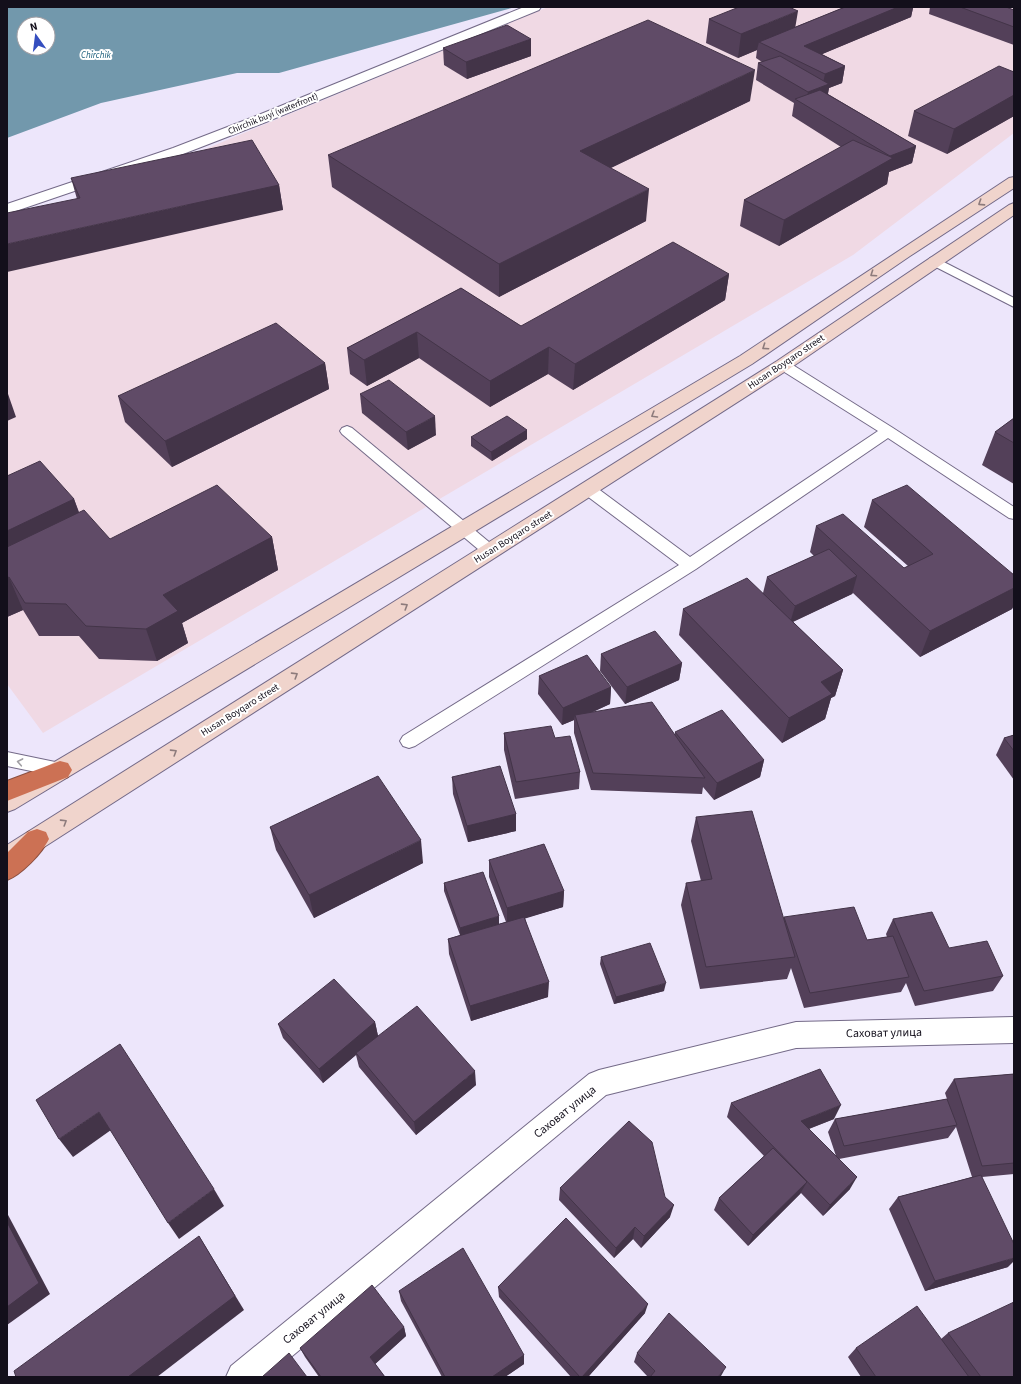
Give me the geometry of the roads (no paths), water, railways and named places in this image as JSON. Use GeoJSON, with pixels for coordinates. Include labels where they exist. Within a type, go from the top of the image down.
{"type":"FeatureCollection","features":[{"type":"Feature","properties":{"kind":"highway"},"geometry":{"type":"LineString","coordinates":[[7,791],[60,770]]}},
{"type":"Feature","properties":{"kind":"highway"},"geometry":{"type":"LineString","coordinates":[[7,869],[37,839]]}},
{"type":"Feature","properties":{"kind":"main road"},"geometry":{"type":"LineString","coordinates":[[7,802],[746,360],[1014,182]]}},
{"type":"Feature","properties":{"kind":"main road","name":"Husan Boyqaro street"},"geometry":{"type":"LineString","coordinates":[[7,858],[783,365],[934,261],[1014,209]]}},
{"type":"Feature","properties":{"kind":"street","name":"Chirchik buyi (waterfront)"},"geometry":{"type":"LineString","coordinates":[[7,209],[178,151],[535,7]]}},
{"type":"Feature","properties":{"kind":"street","name":"Саховат улица"},"geometry":{"type":"LineString","coordinates":[[242,1377],[599,1083],[796,1035],[1014,1030]]}},
{"type":"Feature","properties":{"kind":"lane"},"geometry":{"type":"LineString","coordinates":[[934,261],[1014,303]]}},
{"type":"Feature","properties":{"kind":"lane"},"geometry":{"type":"LineString","coordinates":[[783,365],[1014,514]]}},
{"type":"Feature","properties":{"kind":"lane"},"geometry":{"type":"LineString","coordinates":[[347,431],[490,551]]}},
{"type":"Feature","properties":{"kind":"lane"},"geometry":{"type":"LineString","coordinates":[[409,741],[690,565],[888,432]]}},
{"type":"Feature","properties":{"kind":"lane"},"geometry":{"type":"LineString","coordinates":[[588,489],[690,565]]}},
{"type":"Feature","properties":{"kind":"lane"},"geometry":{"type":"LineString","coordinates":[[7,759],[60,770]]}},
{"type":"Feature","properties":{"kind":"water","name":"Chirchik"},"geometry":{"type":"Polygon","coordinates":[[[7,7],[515,7],[279,73],[237,73],[101,103],[7,138],[7,7]]]}}]}
